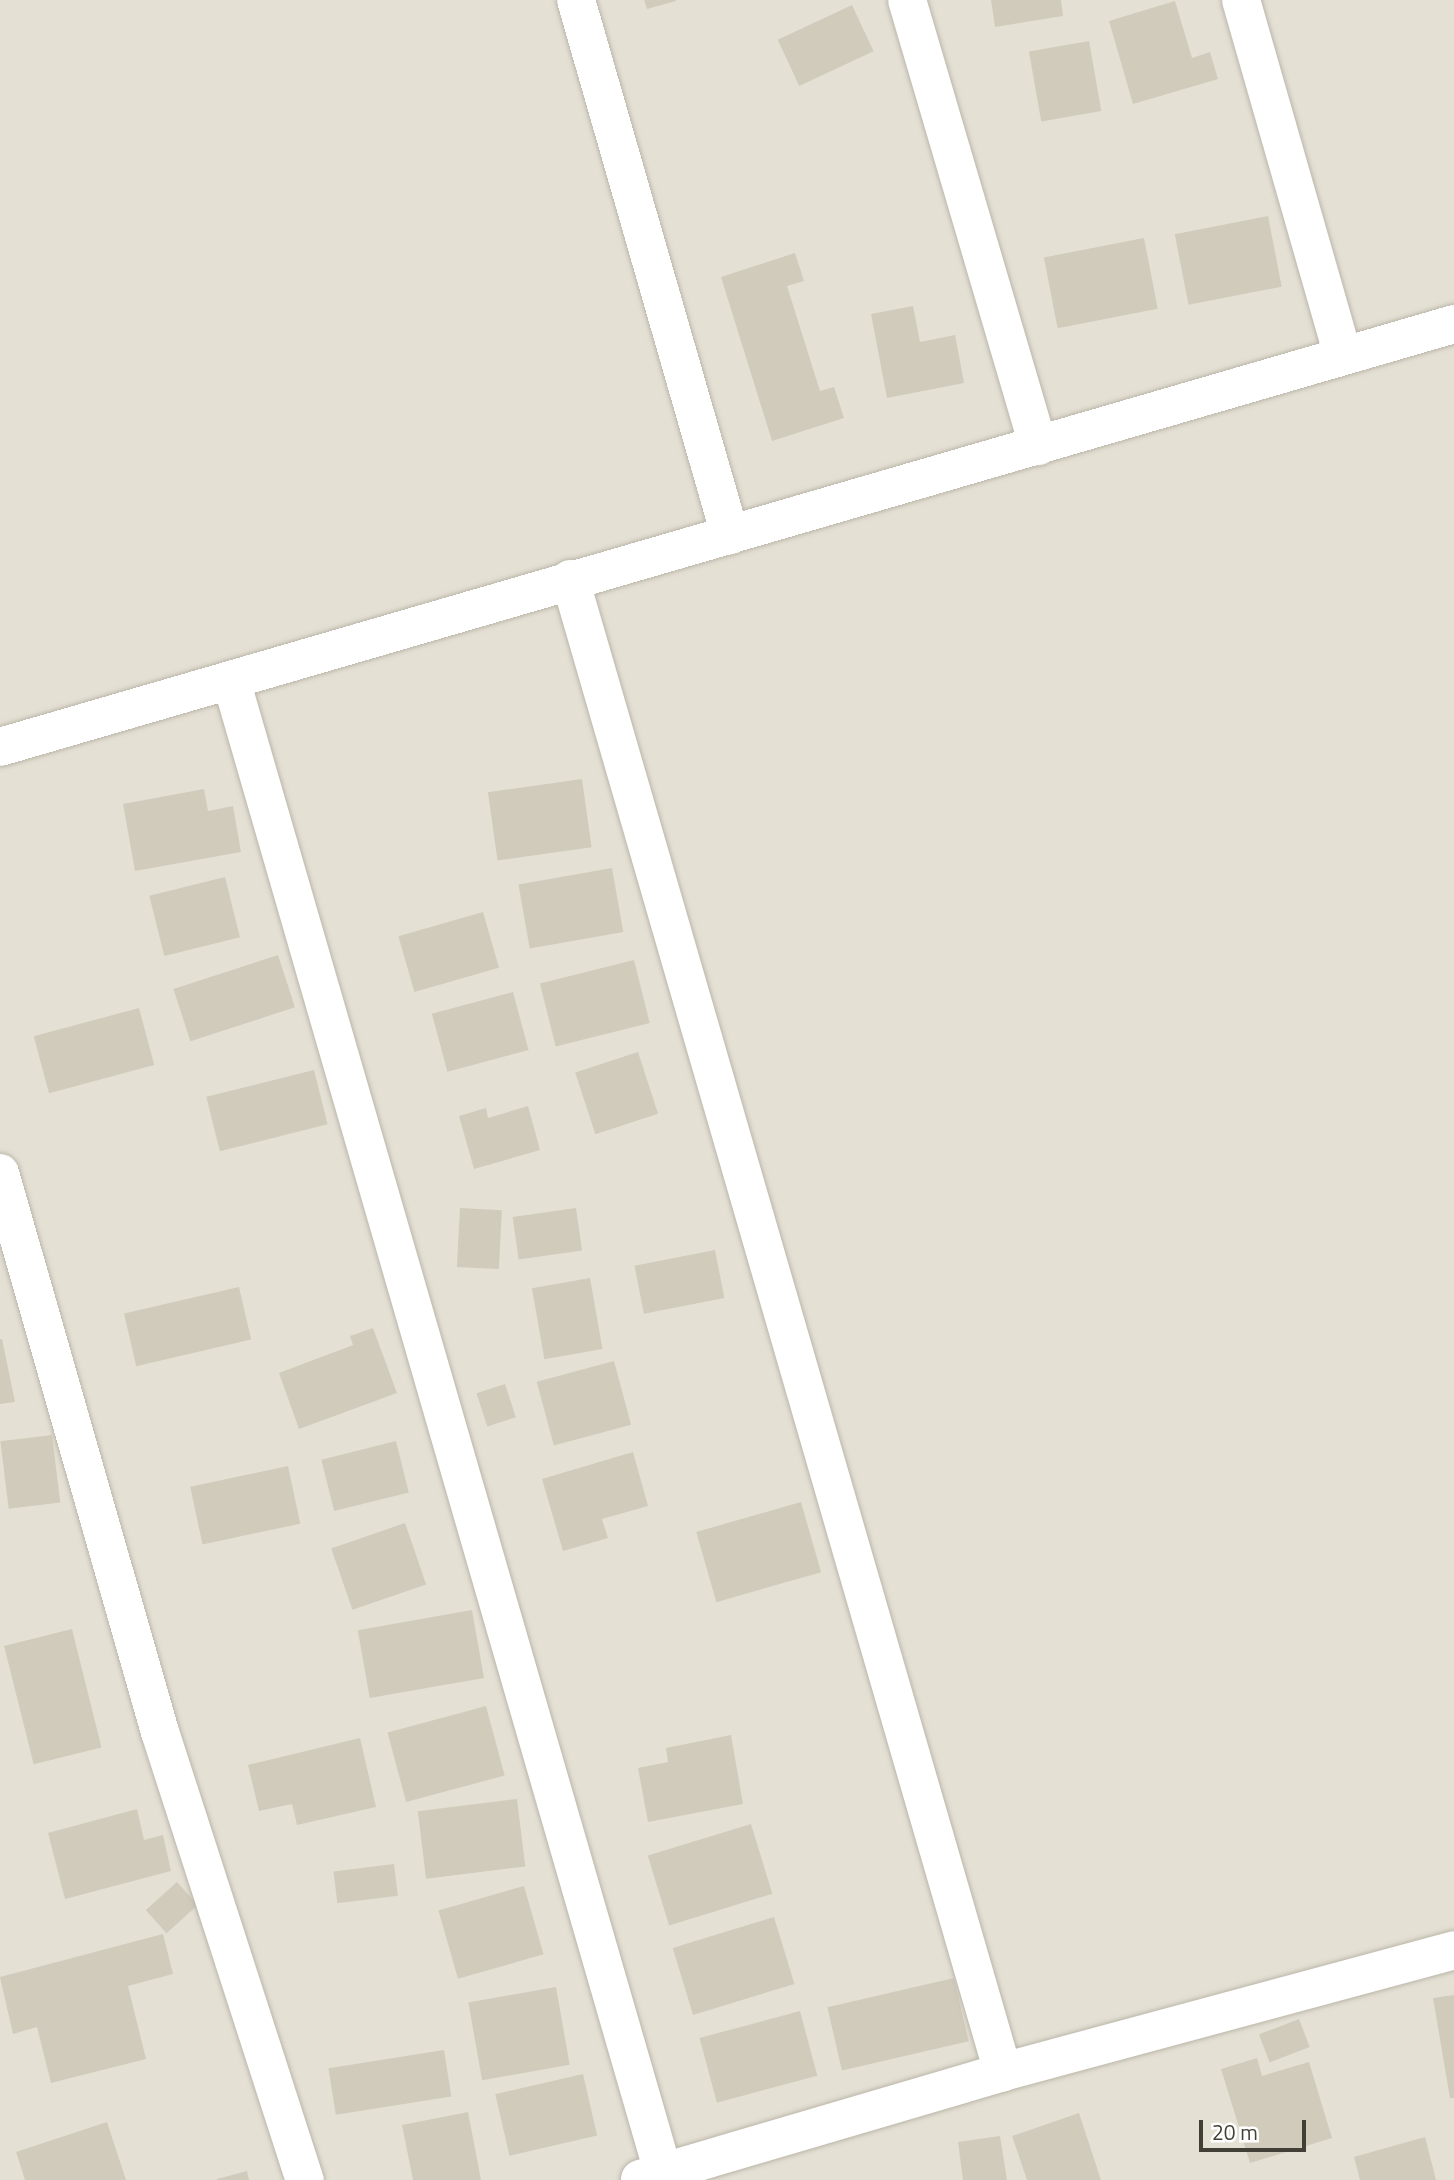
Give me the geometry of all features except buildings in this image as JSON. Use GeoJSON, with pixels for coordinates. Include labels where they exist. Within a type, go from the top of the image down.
{"type":"FeatureCollection","features":[{"type":"Feature","properties":{"kind":"street"},"geometry":{"type":"LineString","coordinates":[[576,0],[730,535]]}},
{"type":"Feature","properties":{"kind":"street"},"geometry":{"type":"LineString","coordinates":[[907,0],[1038,446]]}},
{"type":"Feature","properties":{"kind":"street"},"geometry":{"type":"LineString","coordinates":[[1241,0],[1343,356]]}},
{"type":"Feature","properties":{"kind":"street"},"geometry":{"type":"LineString","coordinates":[[0,747],[1454,324]]}},
{"type":"Feature","properties":{"kind":"street"},"geometry":{"type":"LineString","coordinates":[[570,579],[1003,2072]]}},
{"type":"Feature","properties":{"kind":"street"},"geometry":{"type":"LineString","coordinates":[[231,680],[650,2176],[1003,2072],[1454,1950]]}},
{"type":"Feature","properties":{"kind":"street"},"geometry":{"type":"LineString","coordinates":[[0,1174],[160,1732],[305,2180]]}},
{"type":"Feature","properties":{"kind":"shaded area"},"geometry":{"type":"Polygon","coordinates":[[[0,0],[1454,0],[1454,2180],[0,2180],[0,0]]]}}]}
